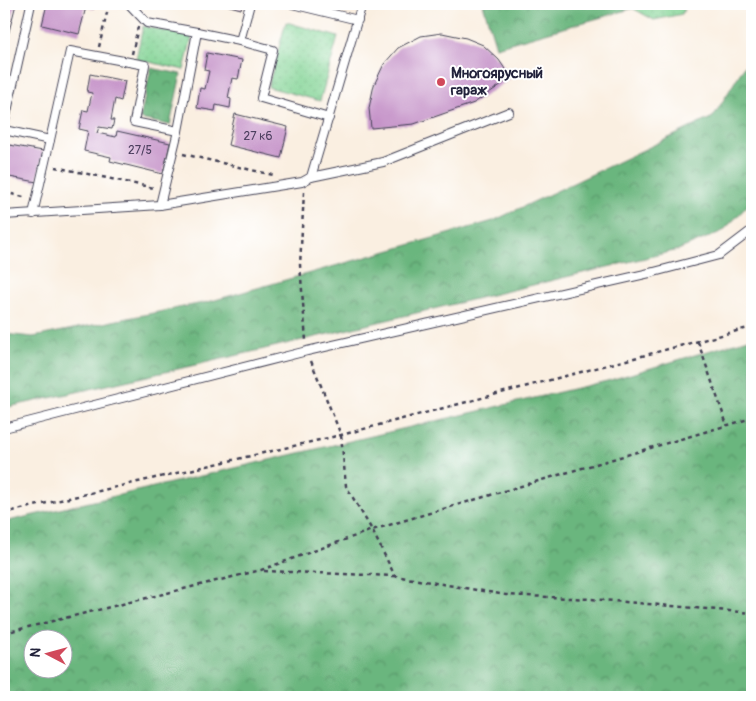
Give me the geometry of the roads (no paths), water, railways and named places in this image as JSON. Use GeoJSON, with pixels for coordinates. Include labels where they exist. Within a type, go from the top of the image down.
{"type":"FeatureCollection","features":[{"type":"Feature","properties":{"kind":"lane"},"geometry":{"type":"LineString","coordinates":[[4,125],[32,4]]}},
{"type":"Feature","properties":{"kind":"lane"},"geometry":{"type":"LineString","coordinates":[[129,4],[147,23],[240,41],[273,50],[261,98],[329,118]]}},
{"type":"Feature","properties":{"kind":"lane"},"geometry":{"type":"LineString","coordinates":[[240,41],[250,4]]}},
{"type":"Feature","properties":{"kind":"lane"},"geometry":{"type":"LineString","coordinates":[[292,4],[358,20]]}},
{"type":"Feature","properties":{"kind":"lane"},"geometry":{"type":"LineString","coordinates":[[312,177],[362,4]]}},
{"type":"Feature","properties":{"kind":"lane"},"geometry":{"type":"LineString","coordinates":[[160,205],[178,131],[197,32]]}},
{"type":"Feature","properties":{"kind":"lane"},"geometry":{"type":"LineString","coordinates":[[33,214],[70,51],[145,65],[134,122],[178,131]]}},
{"type":"Feature","properties":{"kind":"lane"},"geometry":{"type":"LineString","coordinates":[[4,215],[160,205],[302,182],[312,177],[383,162],[509,112]]}},
{"type":"Feature","properties":{"kind":"lane"},"geometry":{"type":"LineString","coordinates":[[4,130],[50,140]]}},
{"type":"Feature","properties":{"kind":"lane"},"geometry":{"type":"LineString","coordinates":[[4,428],[307,351],[654,272],[720,255],[752,230]]}},
{"type":"Feature","properties":{"kind":"place","name":"Многоярусный гараж"},"geometry":{"type":"Point","coordinates":[441,82]}}]}
